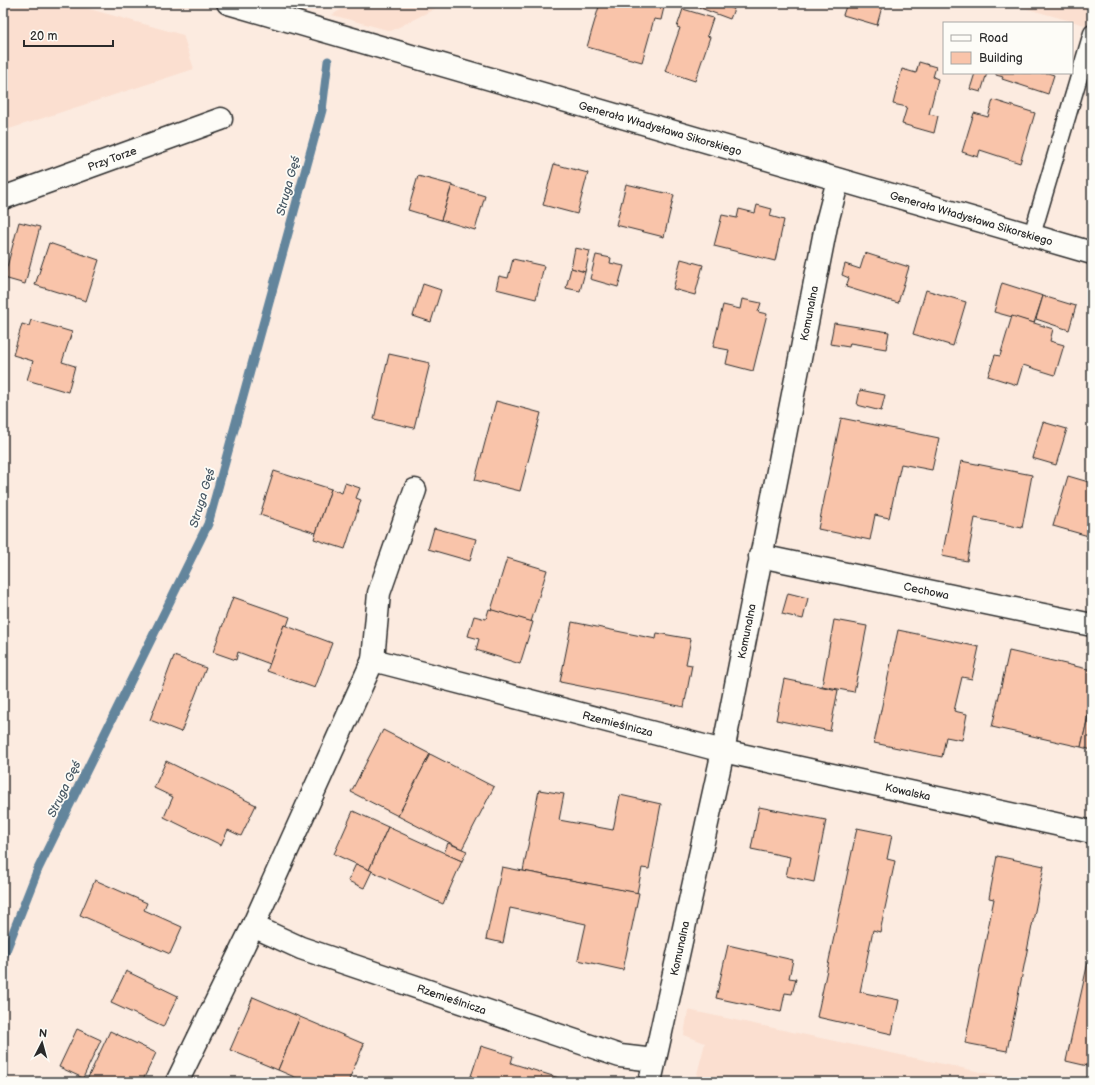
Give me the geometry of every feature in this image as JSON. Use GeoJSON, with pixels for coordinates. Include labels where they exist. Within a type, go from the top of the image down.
{"type":"FeatureCollection","features":[{"type":"Feature","properties":{"kind":"street","name":"Generała Władysława Sikorskiego"},"geometry":{"type":"LineString","coordinates":[[228,3],[1092,253]]}},
{"type":"Feature","properties":{"kind":"street","name":"Przy Torze"},"geometry":{"type":"LineString","coordinates":[[3,198],[220,119]]}},
{"type":"Feature","properties":{"kind":"street","name":"Komunalna"},"geometry":{"type":"LineString","coordinates":[[650,1082],[723,751],[760,556],[826,226],[838,180]]}},
{"type":"Feature","properties":{"kind":"street"},"geometry":{"type":"LineString","coordinates":[[177,1082],[253,926],[373,660],[379,593],[415,490]]}},
{"type":"Feature","properties":{"kind":"street","name":"Cechowa"},"geometry":{"type":"LineString","coordinates":[[760,556],[1092,625]]}},
{"type":"Feature","properties":{"kind":"street","name":"Rzemieślnicza"},"geometry":{"type":"LineString","coordinates":[[373,660],[723,751]]}},
{"type":"Feature","properties":{"kind":"street","name":"Kowalska"},"geometry":{"type":"LineString","coordinates":[[723,751],[1092,832]]}},
{"type":"Feature","properties":{"kind":"street","name":"Rzemieślnicza"},"geometry":{"type":"LineString","coordinates":[[253,926],[301,948],[620,1056],[654,1060]]}},
{"type":"Feature","properties":{"kind":"lane"},"geometry":{"type":"LineString","coordinates":[[1032,235],[1092,33]]}},
{"type":"Feature","properties":{"kind":"shaded area"},"geometry":{"type":"Polygon","coordinates":[[[3,3],[68,3],[183,35],[194,69],[3,131],[3,3]]]}},
{"type":"Feature","properties":{"kind":"shaded area"},"geometry":{"type":"Polygon","coordinates":[[[352,3],[446,3],[391,31],[332,15],[352,3]]]}},
{"type":"Feature","properties":{"kind":"shaded area"},"geometry":{"type":"Polygon","coordinates":[[[1007,3],[1092,3],[1092,27],[1007,3]]]}},
{"type":"Feature","properties":{"kind":"shaded area"},"geometry":{"type":"Polygon","coordinates":[[[688,1010],[1028,1082],[695,1082],[705,1043],[684,1035],[688,1010]]]}},
{"type":"Feature","properties":{"kind":"building"},"geometry":{"type":"Polygon","coordinates":[[[600,3],[665,3],[661,20],[654,19],[642,62],[587,47],[600,3]]]}},
{"type":"Feature","properties":{"kind":"building"},"geometry":{"type":"Polygon","coordinates":[[[687,3],[718,3],[734,9],[730,19],[687,3]]]}},
{"type":"Feature","properties":{"kind":"building"},"geometry":{"type":"Polygon","coordinates":[[[847,3],[883,3],[877,25],[843,15],[847,3]]]}},
{"type":"Feature","properties":{"kind":"building"},"geometry":{"type":"Polygon","coordinates":[[[683,9],[713,18],[707,36],[710,37],[695,81],[665,71],[680,28],[677,27],[683,9]]]}},
{"type":"Feature","properties":{"kind":"building"},"geometry":{"type":"Polygon","coordinates":[[[919,62],[936,67],[933,77],[938,79],[929,114],[938,116],[934,133],[902,124],[907,107],[893,104],[902,69],[916,73],[919,62]]]}},
{"type":"Feature","properties":{"kind":"building"},"geometry":{"type":"Polygon","coordinates":[[[975,74],[987,74],[981,92],[970,89],[975,74]]]}},
{"type":"Feature","properties":{"kind":"building"},"geometry":{"type":"Polygon","coordinates":[[[996,75],[1054,75],[1048,94],[1002,79],[1003,77],[996,75]]]}},
{"type":"Feature","properties":{"kind":"building"},"geometry":{"type":"Polygon","coordinates":[[[993,100],[1035,113],[1020,163],[980,150],[978,157],[962,152],[974,113],[988,117],[993,100]]]}},
{"type":"Feature","properties":{"kind":"building"},"geometry":{"type":"Polygon","coordinates":[[[1092,143],[1092,157],[1088,156],[1092,143]]]}},
{"type":"Feature","properties":{"kind":"building"},"geometry":{"type":"Polygon","coordinates":[[[554,164],[588,173],[577,214],[543,205],[554,164]]]}},
{"type":"Feature","properties":{"kind":"building"},"geometry":{"type":"Polygon","coordinates":[[[418,176],[452,185],[441,220],[408,210],[418,176]]]}},
{"type":"Feature","properties":{"kind":"building"},"geometry":{"type":"Polygon","coordinates":[[[626,184],[674,195],[664,237],[616,225],[626,184]]]}},
{"type":"Feature","properties":{"kind":"building"},"geometry":{"type":"Polygon","coordinates":[[[452,186],[485,196],[475,230],[441,220],[452,186]]]}},
{"type":"Feature","properties":{"kind":"building"},"geometry":{"type":"Polygon","coordinates":[[[757,205],[772,209],[770,216],[784,220],[775,261],[714,246],[722,215],[737,218],[739,209],[755,213],[757,205]]]}},
{"type":"Feature","properties":{"kind":"building"},"geometry":{"type":"Polygon","coordinates":[[[19,222],[40,227],[25,284],[4,278],[19,222]]]}},
{"type":"Feature","properties":{"kind":"building"},"geometry":{"type":"Polygon","coordinates":[[[49,243],[99,260],[86,301],[35,285],[49,243]]]}},
{"type":"Feature","properties":{"kind":"building"},"geometry":{"type":"Polygon","coordinates":[[[575,248],[590,251],[585,272],[571,268],[575,248]]]}},
{"type":"Feature","properties":{"kind":"building"},"geometry":{"type":"Polygon","coordinates":[[[865,253],[909,267],[898,303],[846,287],[849,278],[842,275],[845,264],[860,269],[865,253]]]}},
{"type":"Feature","properties":{"kind":"building"},"geometry":{"type":"Polygon","coordinates":[[[596,255],[611,258],[610,263],[624,266],[618,287],[590,279],[596,255]]]}},
{"type":"Feature","properties":{"kind":"building"},"geometry":{"type":"Polygon","coordinates":[[[513,259],[544,266],[536,299],[496,289],[499,276],[508,278],[513,259]]]}},
{"type":"Feature","properties":{"kind":"building"},"geometry":{"type":"Polygon","coordinates":[[[681,259],[703,265],[695,295],[673,289],[681,259]]]}},
{"type":"Feature","properties":{"kind":"building"},"geometry":{"type":"Polygon","coordinates":[[[571,268],[585,272],[580,291],[566,288],[571,268]]]}},
{"type":"Feature","properties":{"kind":"building"},"geometry":{"type":"Polygon","coordinates":[[[1002,283],[1043,296],[1034,323],[994,312],[1002,283]]]}},
{"type":"Feature","properties":{"kind":"building"},"geometry":{"type":"Polygon","coordinates":[[[423,284],[441,290],[431,322],[413,316],[423,284]]]}},
{"type":"Feature","properties":{"kind":"building"},"geometry":{"type":"Polygon","coordinates":[[[926,290],[966,302],[953,346],[913,334],[926,290]]]}},
{"type":"Feature","properties":{"kind":"building"},"geometry":{"type":"Polygon","coordinates":[[[1043,296],[1076,306],[1069,330],[1036,319],[1043,296]]]}},
{"type":"Feature","properties":{"kind":"building"},"geometry":{"type":"Polygon","coordinates":[[[742,299],[761,303],[758,312],[767,314],[753,371],[726,364],[729,350],[713,347],[723,305],[740,309],[742,299]]]}},
{"type":"Feature","properties":{"kind":"building"},"geometry":{"type":"Polygon","coordinates":[[[1012,316],[1053,329],[1050,341],[1064,345],[1055,375],[1023,365],[1017,385],[988,376],[995,355],[1000,356],[1012,316]]]}},
{"type":"Feature","properties":{"kind":"building"},"geometry":{"type":"Polygon","coordinates":[[[31,320],[72,332],[62,362],[75,366],[68,392],[27,380],[33,361],[13,355],[22,324],[29,326],[31,320]]]}},
{"type":"Feature","properties":{"kind":"building"},"geometry":{"type":"Polygon","coordinates":[[[834,323],[889,332],[886,349],[850,343],[849,347],[830,344],[834,323]]]}},
{"type":"Feature","properties":{"kind":"building"},"geometry":{"type":"Polygon","coordinates":[[[389,354],[430,363],[414,428],[374,419],[389,354]]]}},
{"type":"Feature","properties":{"kind":"building"},"geometry":{"type":"Polygon","coordinates":[[[860,390],[885,395],[881,411],[857,405],[860,390]]]}},
{"type":"Feature","properties":{"kind":"building"},"geometry":{"type":"Polygon","coordinates":[[[496,401],[541,413],[520,491],[475,480],[496,401]]]}},
{"type":"Feature","properties":{"kind":"building"},"geometry":{"type":"Polygon","coordinates":[[[841,418],[939,438],[932,470],[901,464],[889,518],[875,515],[870,540],[818,529],[841,418]]]}},
{"type":"Feature","properties":{"kind":"building"},"geometry":{"type":"Polygon","coordinates":[[[1043,422],[1067,429],[1056,465],[1032,458],[1043,422]]]}},
{"type":"Feature","properties":{"kind":"building"},"geometry":{"type":"Polygon","coordinates":[[[961,461],[1032,475],[1022,528],[975,518],[967,561],[942,556],[961,461]]]}},
{"type":"Feature","properties":{"kind":"building"},"geometry":{"type":"Polygon","coordinates":[[[274,471],[331,489],[316,533],[260,515],[274,471]]]}},
{"type":"Feature","properties":{"kind":"building"},"geometry":{"type":"Polygon","coordinates":[[[1068,476],[1092,483],[1092,537],[1053,526],[1068,476]]]}},
{"type":"Feature","properties":{"kind":"building"},"geometry":{"type":"Polygon","coordinates":[[[345,483],[360,488],[356,498],[361,500],[345,549],[314,539],[331,489],[342,493],[345,483]]]}},
{"type":"Feature","properties":{"kind":"building"},"geometry":{"type":"Polygon","coordinates":[[[434,528],[476,539],[470,561],[428,549],[434,528]]]}},
{"type":"Feature","properties":{"kind":"building"},"geometry":{"type":"Polygon","coordinates":[[[507,558],[547,570],[531,622],[491,610],[507,558]]]}},
{"type":"Feature","properties":{"kind":"building"},"geometry":{"type":"Polygon","coordinates":[[[788,593],[808,598],[803,619],[782,614],[788,593]]]}},
{"type":"Feature","properties":{"kind":"building"},"geometry":{"type":"Polygon","coordinates":[[[233,597],[290,617],[287,626],[284,625],[270,664],[238,652],[236,660],[213,652],[233,597]]]}},
{"type":"Feature","properties":{"kind":"building"},"geometry":{"type":"Polygon","coordinates":[[[489,609],[533,622],[520,664],[476,650],[479,639],[468,636],[474,616],[486,619],[489,609]]]}},
{"type":"Feature","properties":{"kind":"building"},"geometry":{"type":"Polygon","coordinates":[[[834,620],[867,626],[854,692],[822,686],[834,620]]]}},
{"type":"Feature","properties":{"kind":"building"},"geometry":{"type":"Polygon","coordinates":[[[572,622],[656,639],[657,633],[691,639],[686,664],[692,665],[684,707],[560,682],[572,622]]]}},
{"type":"Feature","properties":{"kind":"building"},"geometry":{"type":"Polygon","coordinates":[[[284,625],[332,643],[315,688],[267,671],[284,625]]]}},
{"type":"Feature","properties":{"kind":"building"},"geometry":{"type":"Polygon","coordinates":[[[898,630],[979,647],[972,679],[962,677],[954,711],[967,714],[962,740],[946,737],[942,757],[874,743],[898,630]]]}},
{"type":"Feature","properties":{"kind":"building"},"geometry":{"type":"Polygon","coordinates":[[[1009,651],[1092,670],[1092,699],[1081,747],[992,727],[1009,651]]]}},
{"type":"Feature","properties":{"kind":"building"},"geometry":{"type":"Polygon","coordinates":[[[174,656],[206,668],[181,732],[150,720],[174,656]]]}},
{"type":"Feature","properties":{"kind":"building"},"geometry":{"type":"Polygon","coordinates":[[[784,679],[838,690],[830,731],[776,720],[784,679]]]}},
{"type":"Feature","properties":{"kind":"building"},"geometry":{"type":"Polygon","coordinates":[[[1092,699],[1092,750],[1081,747],[1092,699]]]}},
{"type":"Feature","properties":{"kind":"building"},"geometry":{"type":"Polygon","coordinates":[[[383,730],[430,754],[398,816],[351,792],[383,730]]]}},
{"type":"Feature","properties":{"kind":"building"},"geometry":{"type":"Polygon","coordinates":[[[430,754],[494,787],[462,849],[398,816],[430,754]]]}},
{"type":"Feature","properties":{"kind":"building"},"geometry":{"type":"Polygon","coordinates":[[[166,761],[256,805],[241,836],[228,830],[221,845],[164,817],[173,797],[154,788],[166,761]]]}},
{"type":"Feature","properties":{"kind":"building"},"geometry":{"type":"Polygon","coordinates":[[[539,790],[564,794],[559,820],[613,830],[620,795],[661,804],[649,869],[642,868],[637,893],[523,871],[539,790]]]}},
{"type":"Feature","properties":{"kind":"building"},"geometry":{"type":"Polygon","coordinates":[[[759,807],[826,820],[814,882],[786,876],[790,857],[751,849],[759,807]]]}},
{"type":"Feature","properties":{"kind":"building"},"geometry":{"type":"Polygon","coordinates":[[[353,811],[388,827],[369,870],[334,854],[353,811]]]}},
{"type":"Feature","properties":{"kind":"building"},"geometry":{"type":"Polygon","coordinates":[[[388,827],[462,861],[443,904],[369,870],[388,827]]]}},
{"type":"Feature","properties":{"kind":"building"},"geometry":{"type":"Polygon","coordinates":[[[857,828],[892,835],[887,859],[895,861],[880,932],[873,930],[860,992],[899,1000],[892,1034],[817,1017],[857,828]]]}},
{"type":"Feature","properties":{"kind":"building"},"geometry":{"type":"Polygon","coordinates":[[[448,843],[467,851],[462,861],[444,853],[448,843]]]}},
{"type":"Feature","properties":{"kind":"building"},"geometry":{"type":"Polygon","coordinates":[[[997,856],[1044,866],[1007,1051],[965,1043],[994,899],[989,898],[997,856]]]}},
{"type":"Feature","properties":{"kind":"building"},"geometry":{"type":"Polygon","coordinates":[[[356,864],[372,871],[364,888],[348,881],[356,864]]]}},
{"type":"Feature","properties":{"kind":"building"},"geometry":{"type":"Polygon","coordinates":[[[502,867],[639,893],[623,970],[578,960],[586,924],[510,908],[503,943],[486,939],[502,867]]]}},
{"type":"Feature","properties":{"kind":"building"},"geometry":{"type":"Polygon","coordinates":[[[95,880],[147,903],[144,910],[182,927],[170,954],[80,915],[95,880]]]}},
{"type":"Feature","properties":{"kind":"building"},"geometry":{"type":"Polygon","coordinates":[[[1092,944],[1092,1067],[1066,1061],[1092,944]]]}},
{"type":"Feature","properties":{"kind":"building"},"geometry":{"type":"Polygon","coordinates":[[[728,945],[793,960],[789,978],[796,979],[792,994],[785,993],[781,1012],[716,998],[728,945]]]}},
{"type":"Feature","properties":{"kind":"building"},"geometry":{"type":"Polygon","coordinates":[[[126,971],[178,996],[163,1027],[111,1003],[126,971]]]}},
{"type":"Feature","properties":{"kind":"building"},"geometry":{"type":"Polygon","coordinates":[[[253,997],[300,1017],[278,1070],[230,1050],[253,997]]]}},
{"type":"Feature","properties":{"kind":"building"},"geometry":{"type":"Polygon","coordinates":[[[300,1017],[364,1044],[348,1082],[306,1082],[278,1070],[300,1017]]]}},
{"type":"Feature","properties":{"kind":"building"},"geometry":{"type":"Polygon","coordinates":[[[77,1029],[101,1040],[83,1078],[59,1067],[77,1029]]]}},
{"type":"Feature","properties":{"kind":"building"},"geometry":{"type":"Polygon","coordinates":[[[110,1031],[156,1053],[142,1082],[86,1082],[110,1031]]]}},
{"type":"Feature","properties":{"kind":"building"},"geometry":{"type":"Polygon","coordinates":[[[481,1046],[513,1056],[511,1063],[572,1082],[469,1082],[481,1046]]]}},
{"type":"Feature","properties":{"kind":"waterway","name":"Struga Gęś"},"geometry":{"type":"LineString","coordinates":[[3,958],[38,869],[208,524],[322,110],[328,61]]}}]}
